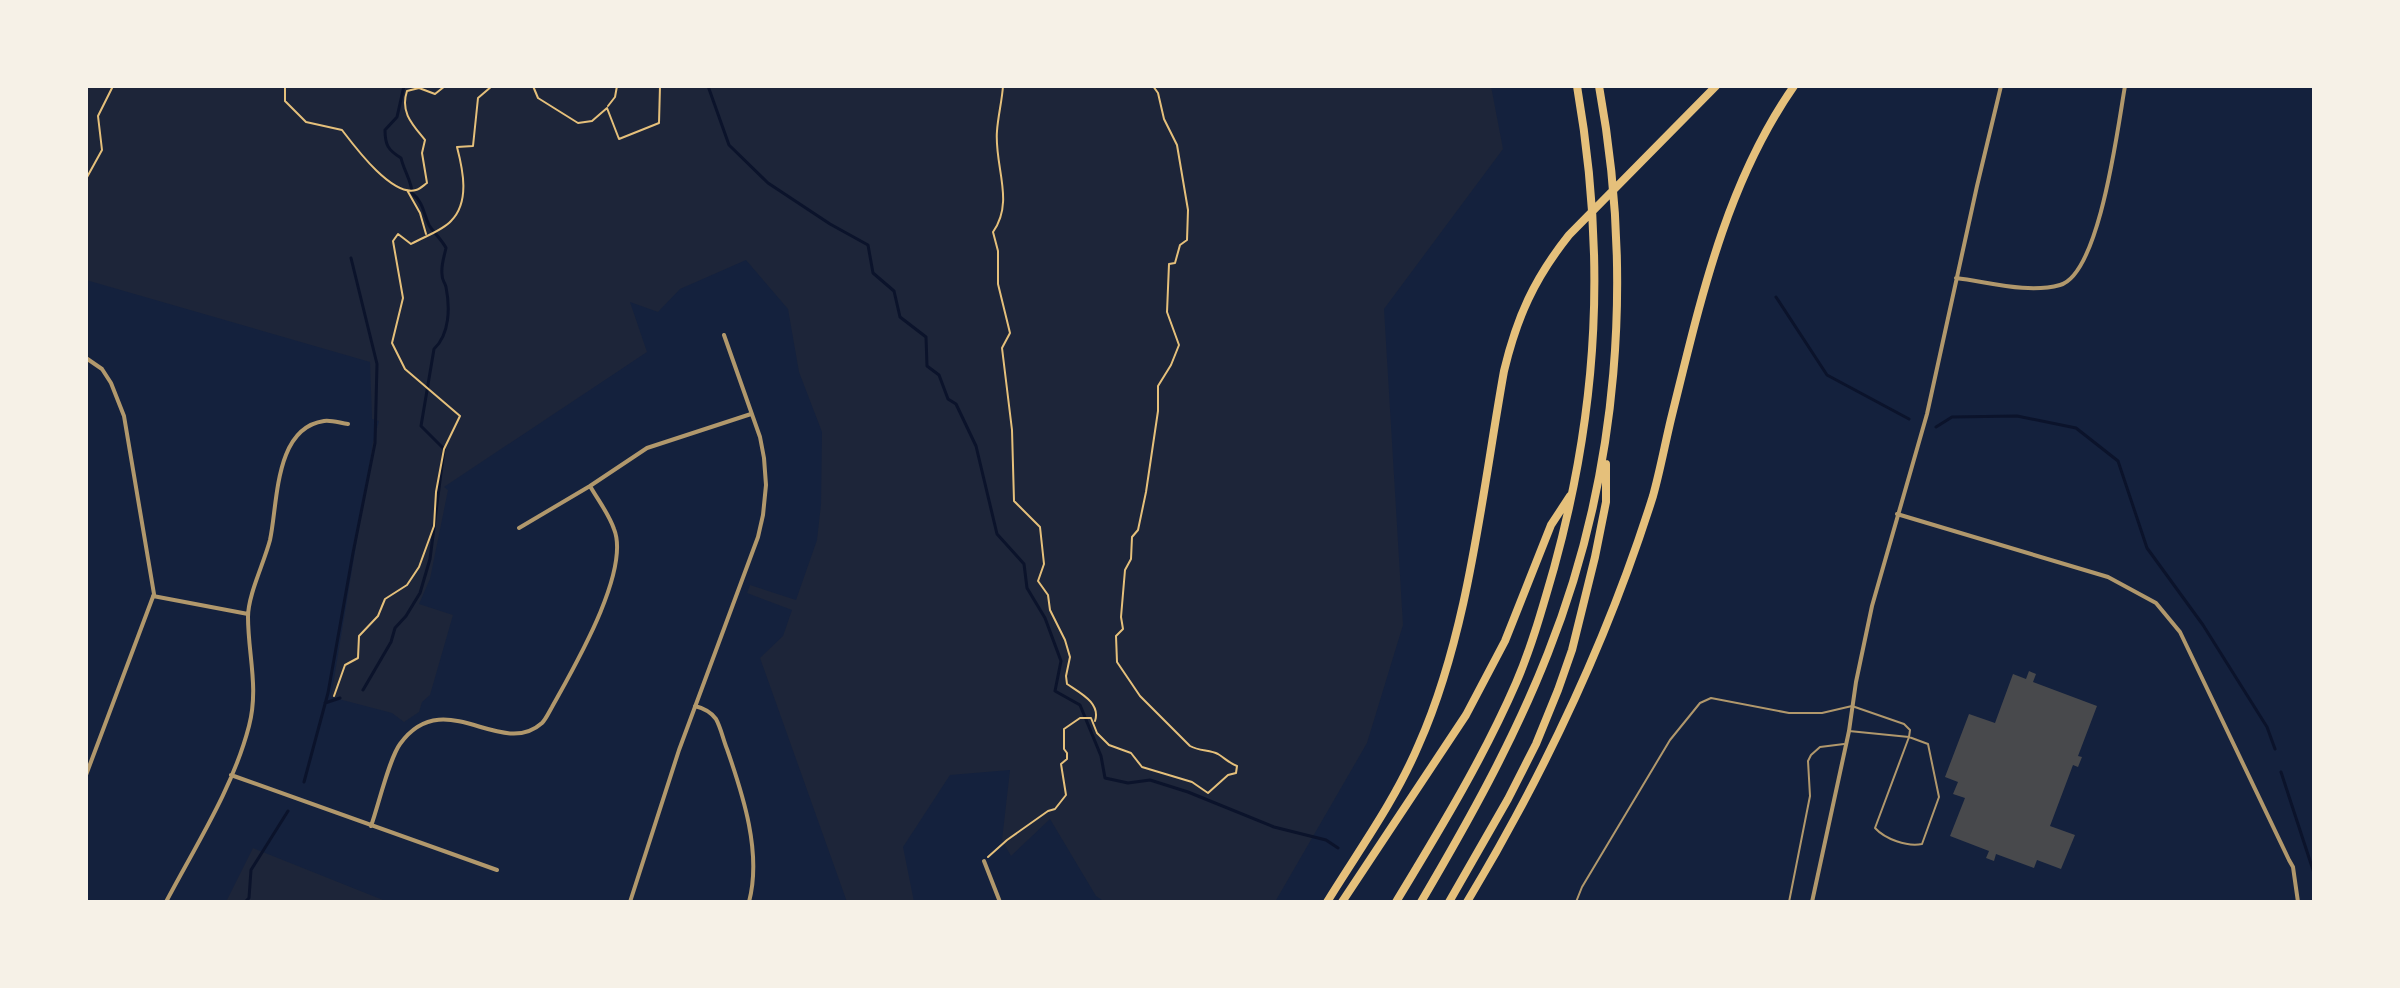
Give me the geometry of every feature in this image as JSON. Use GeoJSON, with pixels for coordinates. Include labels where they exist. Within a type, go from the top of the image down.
{"type":"FeatureCollection","features":[{"type":"Feature","properties":{"kind":"highway"},"geometry":{"type":"LineString","coordinates":[[1396,902],[1478,760],[1516,682],[1544,602],[1575,488],[1589,396],[1595,283],[1591,191],[1577,86]]}},
{"type":"Feature","properties":{"kind":"highway"},"geometry":{"type":"LineString","coordinates":[[1421,902],[1497,764],[1548,655],[1575,576],[1595,499],[1614,378],[1617,267],[1607,127],[1599,86]]}},
{"type":"Feature","properties":{"kind":"highway"},"geometry":{"type":"LineString","coordinates":[[1327,902],[1389,805],[1435,705],[1457,629],[1512,340],[1537,280],[1569,235],[1716,86]]}},
{"type":"Feature","properties":{"kind":"highway"},"geometry":{"type":"LineString","coordinates":[[1467,902],[1533,787],[1591,664],[1653,494],[1691,341],[1724,226],[1745,170],[1772,118],[1794,86]]}},
{"type":"Feature","properties":{"kind":"highway"},"geometry":{"type":"LineString","coordinates":[[1449,902],[1536,744],[1572,650],[1606,502],[1605,446]]}},
{"type":"Feature","properties":{"kind":"highway"},"geometry":{"type":"LineString","coordinates":[[1342,902],[1466,715],[1505,641],[1551,525],[1575,488]]}},
{"type":"Feature","properties":{"kind":"street"},"geometry":{"type":"LineString","coordinates":[[1812,902],[1872,606],[1927,414],[2001,86]]}},
{"type":"Feature","properties":{"kind":"street"},"geometry":{"type":"LineString","coordinates":[[1956,278],[2041,289],[2064,284],[2078,270],[2088,254],[2104,204],[2125,86]]}},
{"type":"Feature","properties":{"kind":"street"},"geometry":{"type":"LineString","coordinates":[[630,902],[679,750],[758,537],[763,515],[766,485],[760,437],[724,335]]}},
{"type":"Feature","properties":{"kind":"street"},"geometry":{"type":"LineString","coordinates":[[86,358],[102,369],[124,416],[153,596],[86,775]]}},
{"type":"Feature","properties":{"kind":"street"},"geometry":{"type":"LineString","coordinates":[[519,528],[647,448],[751,414]]}},
{"type":"Feature","properties":{"kind":"street"},"geometry":{"type":"LineString","coordinates":[[166,902],[219,802],[248,730],[254,704],[254,665],[248,614],[270,539],[278,484],[290,446],[295,437],[312,425],[330,421],[348,424]]}},
{"type":"Feature","properties":{"kind":"street"},"geometry":{"type":"LineString","coordinates":[[371,826],[398,747],[413,729],[429,722],[462,720],[509,734],[528,731],[542,723],[601,608],[615,572],[618,550],[615,530],[590,486]]}},
{"type":"Feature","properties":{"kind":"street"},"geometry":{"type":"LineString","coordinates":[[1897,514],[2108,577],[2156,603],[2180,632],[2293,867],[2298,902]]}},
{"type":"Feature","properties":{"kind":"street"},"geometry":{"type":"LineString","coordinates":[[153,596],[248,614]]}},
{"type":"Feature","properties":{"kind":"street"},"geometry":{"type":"LineString","coordinates":[[695,706],[704,708],[716,720],[743,803],[751,846],[752,889],[749,902]]}},
{"type":"Feature","properties":{"kind":"street"},"geometry":{"type":"LineString","coordinates":[[231,775],[497,870]]}},
{"type":"Feature","properties":{"kind":"street"},"geometry":{"type":"LineString","coordinates":[[984,861],[1000,902]]}},
{"type":"Feature","properties":{"kind":"lane"},"geometry":{"type":"LineString","coordinates":[[1576,902],[1670,740],[1700,703],[1711,698],[1798,713],[1822,713],[1852,706],[1904,724],[1910,730],[1909,737],[1875,828],[1880,834],[1912,846],[1922,844],[1939,797],[1928,744],[1909,737],[1849,731]]}},
{"type":"Feature","properties":{"kind":"lane"},"geometry":{"type":"LineString","coordinates":[[1789,902],[1810,796],[1808,761],[1820,747],[1846,743]]}},
{"type":"Feature","properties":{"kind":"path"},"geometry":{"type":"LineString","coordinates":[[86,179],[102,150],[98,116],[113,86]]}},
{"type":"Feature","properties":{"kind":"path"},"geometry":{"type":"LineString","coordinates":[[285,86],[285,101],[306,122],[342,130],[385,179],[410,190],[427,183],[422,153],[425,140],[407,117],[403,102],[407,91],[419,88],[435,94],[445,86]]}},
{"type":"Feature","properties":{"kind":"path"},"geometry":{"type":"LineString","coordinates":[[334,696],[345,665],[358,658],[359,636],[378,616],[385,599],[407,585],[419,567],[434,526],[444,449],[460,416],[405,369],[392,343],[403,298],[393,241],[398,234],[411,244],[450,222],[459,208],[464,176],[457,147],[473,146],[478,98],[492,86]]}},
{"type":"Feature","properties":{"kind":"path"},"geometry":{"type":"LineString","coordinates":[[533,86],[538,98],[578,123],[592,121],[607,108],[615,97],[617,86]]}},
{"type":"Feature","properties":{"kind":"path"},"geometry":{"type":"LineString","coordinates":[[607,108],[619,139],[659,123],[660,86]]}},
{"type":"Feature","properties":{"kind":"path"},"geometry":{"type":"LineString","coordinates":[[1003,86],[997,132],[998,163],[1004,194],[1002,219],[993,232],[998,251],[998,284],[1010,333],[1002,348],[1012,430],[1014,501],[1040,527],[1044,564],[1038,581],[1048,595],[1050,610],[1070,657],[1067,684],[1094,705],[1097,714],[1094,723]]}},
{"type":"Feature","properties":{"kind":"path"},"geometry":{"type":"LineString","coordinates":[[984,861],[1007,840],[1055,809],[1066,795],[1061,764],[1067,759],[1064,729],[1080,718],[1091,718],[1097,733],[1109,745],[1131,753],[1142,767],[1192,782],[1208,793],[1228,775],[1236,773],[1237,766],[1217,753],[1190,746],[1140,696],[1117,662],[1116,636],[1123,629],[1121,617],[1125,570],[1131,559],[1132,537],[1138,530],[1146,492],[1158,411],[1158,386],[1179,345],[1167,312],[1169,264],[1175,263],[1180,245],[1187,240],[1188,210],[1177,145],[1153,86]]}},
{"type":"Feature","properties":{"kind":"path"},"geometry":{"type":"LineString","coordinates":[[410,190],[426,236]]}},
{"type":"Feature","properties":{"kind":"shaded area"},"geometry":{"type":"Polygon","coordinates":[[[86,86],[1491,86],[1503,149],[1384,309],[1403,625],[1367,743],[1275,902],[1105,902],[1096,896],[1050,819],[1011,856],[1002,840],[1010,770],[950,775],[903,847],[914,902],[847,902],[760,658],[783,636],[792,610],[747,593],[750,585],[796,600],[817,540],[822,432],[799,372],[788,309],[746,260],[680,289],[658,312],[630,302],[647,352],[444,487],[448,490],[430,579],[419,604],[453,615],[430,695],[422,702],[419,712],[404,722],[392,713],[331,697],[379,421],[372,419],[370,362],[86,280],[86,86]]]}},
{"type":"Feature","properties":{"kind":"shaded area"},"geometry":{"type":"Polygon","coordinates":[[[253,848],[388,902],[226,902],[253,848]]]}},
{"type":"Feature","properties":{"kind":"building"},"geometry":{"type":"Polygon","coordinates":[[[2029,671],[2036,674],[2033,682],[2097,706],[2078,756],[2082,757],[2078,767],[2073,765],[2050,826],[2075,835],[2061,869],[2037,860],[2034,868],[1996,854],[1994,861],[1986,858],[1989,851],[1950,836],[1965,798],[1953,794],[1958,782],[1945,777],[1969,714],[1995,723],[2013,674],[2026,679],[2029,671]]]}},
{"type":"Feature","properties":{"kind":"waterway"},"geometry":{"type":"LineString","coordinates":[[363,690],[391,642],[395,628],[420,593],[430,559],[444,449],[421,426],[434,349],[443,336],[448,320],[446,287],[442,278],[446,248],[429,225],[421,204],[412,193],[401,158],[388,147],[385,135],[385,130],[397,117],[404,86]]}},
{"type":"Feature","properties":{"kind":"waterway"},"geometry":{"type":"LineString","coordinates":[[708,86],[729,145],[768,183],[868,245],[873,273],[894,291],[900,317],[926,337],[927,366],[939,375],[948,399],[956,404],[976,446],[997,534],[1024,564],[1027,588],[1045,618],[1061,661],[1055,691],[1080,705],[1101,756],[1105,778],[1128,783],[1150,780],[1274,827],[1326,840],[1338,848]]}},
{"type":"Feature","properties":{"kind":"waterway"},"geometry":{"type":"LineString","coordinates":[[304,782],[328,693],[375,443],[377,364],[351,258]]}},
{"type":"Feature","properties":{"kind":"waterway"},"geometry":{"type":"LineString","coordinates":[[1776,297],[1827,375],[1909,419]]}},
{"type":"Feature","properties":{"kind":"waterway"},"geometry":{"type":"LineString","coordinates":[[1936,427],[1952,417],[2017,416],[2076,428],[2118,461],[2147,548],[2203,625],[2267,727],[2275,749]]}},
{"type":"Feature","properties":{"kind":"waterway"},"geometry":{"type":"LineString","coordinates":[[325,703],[340,698]]}},
{"type":"Feature","properties":{"kind":"waterway"},"geometry":{"type":"LineString","coordinates":[[2281,772],[2314,873]]}},
{"type":"Feature","properties":{"kind":"waterway"},"geometry":{"type":"LineString","coordinates":[[245,902],[249,898],[251,870],[288,811]]}}]}
